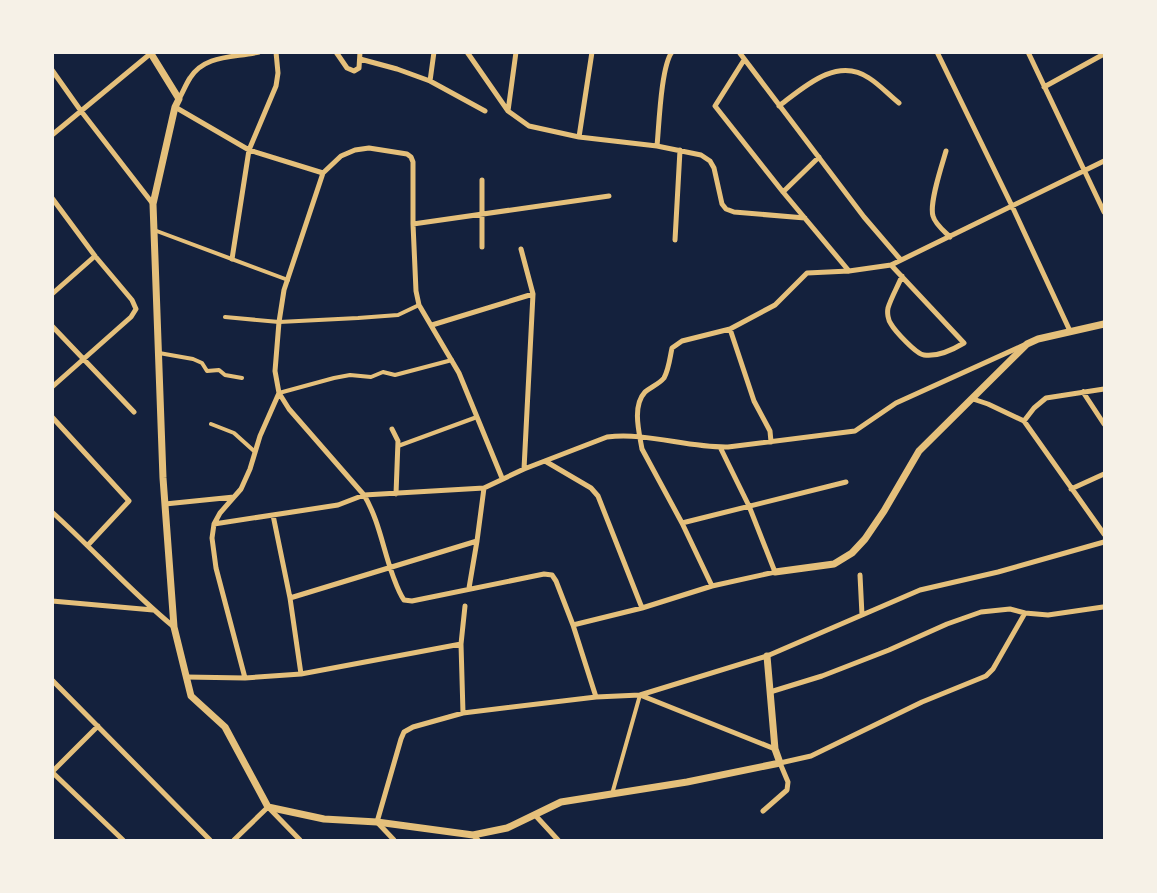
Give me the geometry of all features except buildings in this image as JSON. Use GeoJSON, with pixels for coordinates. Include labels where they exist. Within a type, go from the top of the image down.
{"type":"FeatureCollection","features":[{"type":"Feature","properties":{"kind":"street"},"geometry":{"type":"LineString","coordinates":[[259,52],[218,58],[203,66],[191,76],[175,107],[153,204],[165,504],[174,627],[191,696],[225,727],[268,807],[300,840]]}},
{"type":"Feature","properties":{"kind":"street"},"geometry":{"type":"LineString","coordinates":[[232,259],[249,150],[276,86],[278,73],[276,52]]}},
{"type":"Feature","properties":{"kind":"street"},"geometry":{"type":"LineString","coordinates":[[336,52],[347,68],[354,71],[359,68],[360,52]]}},
{"type":"Feature","properties":{"kind":"street"},"geometry":{"type":"LineString","coordinates":[[430,81],[434,52]]}},
{"type":"Feature","properties":{"kind":"street"},"geometry":{"type":"LineString","coordinates":[[467,52],[508,111],[529,126],[580,137],[657,146],[702,155],[710,161],[714,168],[722,204],[726,209],[734,212],[805,218]]}},
{"type":"Feature","properties":{"kind":"street"},"geometry":{"type":"LineString","coordinates":[[508,111],[516,52]]}},
{"type":"Feature","properties":{"kind":"street"},"geometry":{"type":"LineString","coordinates":[[580,137],[592,52]]}},
{"type":"Feature","properties":{"kind":"street"},"geometry":{"type":"LineString","coordinates":[[657,146],[664,80],[669,56],[672,52]]}},
{"type":"Feature","properties":{"kind":"street"},"geometry":{"type":"LineString","coordinates":[[739,52],[864,217],[900,260]]}},
{"type":"Feature","properties":{"kind":"street"},"geometry":{"type":"LineString","coordinates":[[937,52],[1070,331]]}},
{"type":"Feature","properties":{"kind":"street"},"geometry":{"type":"LineString","coordinates":[[1028,52],[1104,212]]}},
{"type":"Feature","properties":{"kind":"street"},"geometry":{"type":"LineString","coordinates":[[52,136],[150,53],[179,99]]}},
{"type":"Feature","properties":{"kind":"street"},"geometry":{"type":"LineString","coordinates":[[1044,87],[1104,54]]}},
{"type":"Feature","properties":{"kind":"street"},"geometry":{"type":"LineString","coordinates":[[360,59],[397,69],[430,81],[485,111]]}},
{"type":"Feature","properties":{"kind":"street"},"geometry":{"type":"LineString","coordinates":[[744,60],[715,106],[849,271]]}},
{"type":"Feature","properties":{"kind":"street"},"geometry":{"type":"LineString","coordinates":[[52,70],[153,204]]}},
{"type":"Feature","properties":{"kind":"street"},"geometry":{"type":"LineString","coordinates":[[780,106],[813,80],[835,71],[851,71],[868,77],[899,103]]}},
{"type":"Feature","properties":{"kind":"street"},"geometry":{"type":"LineString","coordinates":[[175,107],[249,150],[323,173]]}},
{"type":"Feature","properties":{"kind":"street"},"geometry":{"type":"LineString","coordinates":[[502,478],[459,373],[420,305],[416,291],[413,162],[411,157],[407,154],[369,148],[356,150],[341,156],[323,173],[284,290],[275,370],[279,393],[288,409],[364,495],[371,506],[390,568],[404,600],[412,601],[544,574],[552,575],[573,625],[596,697]]}},
{"type":"Feature","properties":{"kind":"street"},"geometry":{"type":"LineString","coordinates":[[675,240],[680,150]]}},
{"type":"Feature","properties":{"kind":"street"},"geometry":{"type":"LineString","coordinates":[[946,151],[932,203],[932,214],[935,221],[950,237]]}},
{"type":"Feature","properties":{"kind":"street"},"geometry":{"type":"LineString","coordinates":[[783,192],[819,157]]}},
{"type":"Feature","properties":{"kind":"street"},"geometry":{"type":"LineString","coordinates":[[712,586],[682,523],[642,449],[638,405],[644,393],[663,378],[668,369],[672,348],[682,341],[730,328],[775,305],[807,273],[849,271],[891,264],[1104,161]]}},
{"type":"Feature","properties":{"kind":"street"},"geometry":{"type":"LineString","coordinates":[[482,180],[482,246]]}},
{"type":"Feature","properties":{"kind":"street"},"geometry":{"type":"LineString","coordinates":[[413,224],[608,196]]}},
{"type":"Feature","properties":{"kind":"street"},"geometry":{"type":"LineString","coordinates":[[52,198],[95,256],[132,300],[136,309],[130,317],[52,387]]}},
{"type":"Feature","properties":{"kind":"street"},"geometry":{"type":"LineString","coordinates":[[154,230],[288,280]]}},
{"type":"Feature","properties":{"kind":"street"},"geometry":{"type":"LineString","coordinates":[[521,249],[533,294],[524,469]]}},
{"type":"Feature","properties":{"kind":"street"},"geometry":{"type":"LineString","coordinates":[[52,294],[95,256]]}},
{"type":"Feature","properties":{"kind":"street"},"geometry":{"type":"LineString","coordinates":[[891,264],[964,343],[933,355],[923,355],[916,352],[890,323],[888,316],[888,309],[902,276]]}},
{"type":"Feature","properties":{"kind":"street"},"geometry":{"type":"LineString","coordinates":[[432,325],[533,294]]}},
{"type":"Feature","properties":{"kind":"street"},"geometry":{"type":"LineString","coordinates":[[225,317],[279,322],[398,315],[420,305]]}},
{"type":"Feature","properties":{"kind":"street"},"geometry":{"type":"LineString","coordinates":[[214,524],[338,505],[364,495],[484,488],[524,469],[607,437],[620,435],[720,447],[855,431],[896,403],[1027,344],[1070,331],[1104,324]]}},
{"type":"Feature","properties":{"kind":"street"},"geometry":{"type":"LineString","coordinates":[[52,326],[134,412]]}},
{"type":"Feature","properties":{"kind":"street"},"geometry":{"type":"LineString","coordinates":[[730,328],[754,401],[770,431],[771,442]]}},
{"type":"Feature","properties":{"kind":"street"},"geometry":{"type":"LineString","coordinates":[[573,625],[642,608],[712,586],[775,572],[834,564],[852,554],[884,511],[920,451],[1027,344]]}},
{"type":"Feature","properties":{"kind":"street"},"geometry":{"type":"LineString","coordinates":[[158,353],[193,359],[202,364],[207,370],[218,370],[225,375],[242,378]]}},
{"type":"Feature","properties":{"kind":"street"},"geometry":{"type":"LineString","coordinates":[[279,393],[334,378],[350,375],[372,377],[383,372],[395,374],[452,360]]}},
{"type":"Feature","properties":{"kind":"street"},"geometry":{"type":"LineString","coordinates":[[1024,421],[1034,408],[1046,398],[1104,389]]}},
{"type":"Feature","properties":{"kind":"street"},"geometry":{"type":"LineString","coordinates":[[1083,392],[1104,424]]}},
{"type":"Feature","properties":{"kind":"street"},"geometry":{"type":"LineString","coordinates":[[245,678],[216,568],[212,538],[214,524],[220,513],[241,489],[250,469],[254,451],[279,393]]}},
{"type":"Feature","properties":{"kind":"street"},"geometry":{"type":"LineString","coordinates":[[973,399],[1024,421],[1104,534]]}},
{"type":"Feature","properties":{"kind":"street"},"geometry":{"type":"LineString","coordinates":[[52,417],[129,501],[88,545]]}},
{"type":"Feature","properties":{"kind":"street"},"geometry":{"type":"LineString","coordinates":[[398,446],[477,417]]}},
{"type":"Feature","properties":{"kind":"street"},"geometry":{"type":"LineString","coordinates":[[211,424],[234,433],[254,451]]}},
{"type":"Feature","properties":{"kind":"street"},"geometry":{"type":"LineString","coordinates":[[392,429],[398,446],[396,457],[396,494]]}},
{"type":"Feature","properties":{"kind":"street"},"geometry":{"type":"LineString","coordinates":[[720,447],[749,506],[775,572]]}},
{"type":"Feature","properties":{"kind":"street"},"geometry":{"type":"LineString","coordinates":[[545,461],[591,488],[598,496],[642,608]]}},
{"type":"Feature","properties":{"kind":"street"},"geometry":{"type":"LineString","coordinates":[[1071,489],[1104,474]]}},
{"type":"Feature","properties":{"kind":"street"},"geometry":{"type":"LineString","coordinates":[[682,523],[846,482]]}},
{"type":"Feature","properties":{"kind":"street"},"geometry":{"type":"LineString","coordinates":[[469,588],[484,488]]}},
{"type":"Feature","properties":{"kind":"street"},"geometry":{"type":"LineString","coordinates":[[165,504],[234,497]]}},
{"type":"Feature","properties":{"kind":"street"},"geometry":{"type":"LineString","coordinates":[[52,512],[153,610],[174,627]]}},
{"type":"Feature","properties":{"kind":"street"},"geometry":{"type":"LineString","coordinates":[[273,515],[290,598],[301,674]]}},
{"type":"Feature","properties":{"kind":"street"},"geometry":{"type":"LineString","coordinates":[[290,598],[477,541]]}},
{"type":"Feature","properties":{"kind":"street"},"geometry":{"type":"LineString","coordinates":[[377,822],[401,739],[404,732],[412,727],[463,713],[596,697],[640,695],[767,656],[920,590],[998,572],[1104,542]]}},
{"type":"Feature","properties":{"kind":"street"},"geometry":{"type":"LineString","coordinates":[[860,575],[862,615]]}},
{"type":"Feature","properties":{"kind":"street"},"geometry":{"type":"LineString","coordinates":[[52,601],[153,610]]}},
{"type":"Feature","properties":{"kind":"street"},"geometry":{"type":"LineString","coordinates":[[463,713],[461,644],[465,606]]}},
{"type":"Feature","properties":{"kind":"street"},"geometry":{"type":"LineString","coordinates":[[770,692],[855,663],[982,612],[1010,609],[1025,613],[1048,614],[1103,607]]}},
{"type":"Feature","properties":{"kind":"street"},"geometry":{"type":"LineString","coordinates":[[268,807],[324,819],[377,822],[476,838],[507,828],[561,802],[686,782],[811,756],[922,702],[986,676],[993,669],[1025,613]]}},
{"type":"Feature","properties":{"kind":"street"},"geometry":{"type":"LineString","coordinates":[[186,677],[268,678],[301,674],[461,644]]}},
{"type":"Feature","properties":{"kind":"street"},"geometry":{"type":"LineString","coordinates":[[763,811],[787,790],[788,782],[776,749],[767,656]]}},
{"type":"Feature","properties":{"kind":"street"},"geometry":{"type":"LineString","coordinates":[[52,680],[210,840]]}},
{"type":"Feature","properties":{"kind":"street"},"geometry":{"type":"LineString","coordinates":[[640,695],[776,749]]}},
{"type":"Feature","properties":{"kind":"street"},"geometry":{"type":"LineString","coordinates":[[612,794],[640,695]]}},
{"type":"Feature","properties":{"kind":"street"},"geometry":{"type":"LineString","coordinates":[[98,726],[53,772],[124,840]]}},
{"type":"Feature","properties":{"kind":"street"},"geometry":{"type":"LineString","coordinates":[[234,840],[268,807]]}},
{"type":"Feature","properties":{"kind":"street"},"geometry":{"type":"LineString","coordinates":[[535,815],[558,840]]}},
{"type":"Feature","properties":{"kind":"street"},"geometry":{"type":"LineString","coordinates":[[377,822],[394,840]]}}]}
